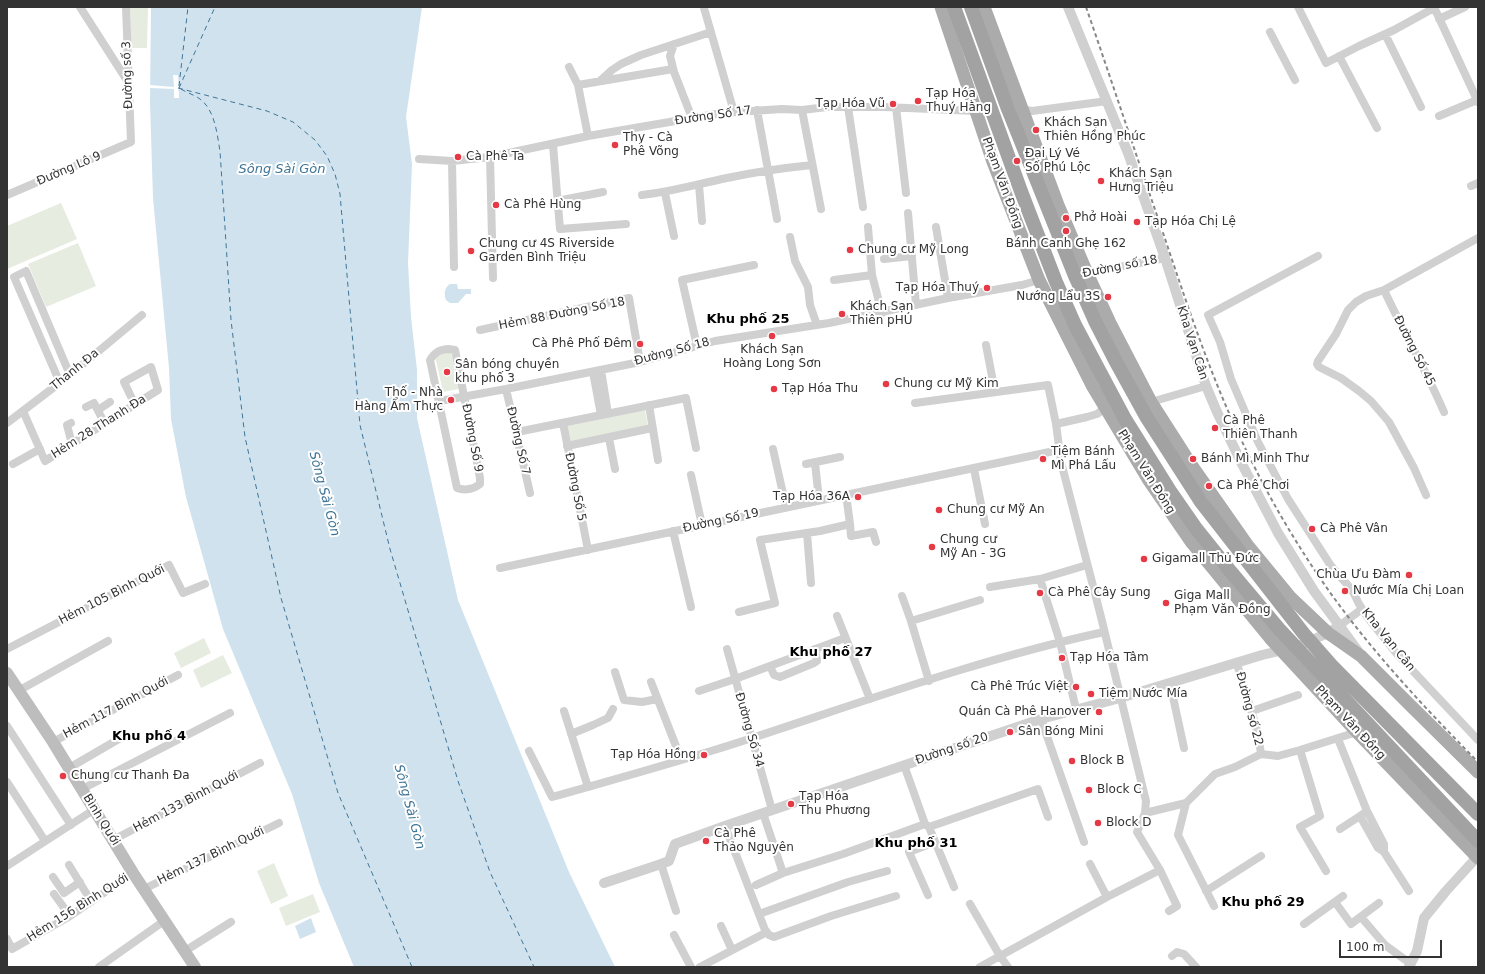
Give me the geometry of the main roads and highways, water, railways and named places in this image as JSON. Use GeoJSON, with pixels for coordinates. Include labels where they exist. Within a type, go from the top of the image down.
{"type":"FeatureCollection","features":[{"type":"Feature","properties":{"kind":"highway","name":"Phạm Văn Đồng"},"geometry":{"type":"LineString","coordinates":[[954,7],[1022,194],[1056,282],[1110,404],[1129,426],[1170,492],[1195,527],[1227,577],[1478,841]]}},
{"type":"Feature","properties":{"kind":"highway"},"geometry":{"type":"LineString","coordinates":[[971,7],[993,67],[1015,109],[1081,275],[1095,321],[1130,389],[1186,480],[1206,508],[1311,642],[1333,667],[1478,814]]}},
{"type":"Feature","properties":{"kind":"main road","name":"Phạm Văn Đồng"},"geometry":{"type":"LineString","coordinates":[[941,7],[993,162],[1039,280],[1093,387],[1110,404]]}},
{"type":"Feature","properties":{"kind":"main road"},"geometry":{"type":"LineString","coordinates":[[984,7],[1015,109]]}},
{"type":"Feature","properties":{"kind":"main road"},"geometry":{"type":"LineString","coordinates":[[976,111],[992,112]]}},
{"type":"Feature","properties":{"kind":"main road"},"geometry":{"type":"LineString","coordinates":[[1081,275],[1110,323],[1151,402],[1210,493],[1248,546],[1290,596],[1328,633],[1362,656],[1478,772]]}},
{"type":"Feature","properties":{"kind":"main road","name":"Phạm Văn Đồng"},"geometry":{"type":"LineString","coordinates":[[1227,577],[1282,652],[1478,857]]}},
{"type":"Feature","properties":{"kind":"main road","name":"Bình Quới"},"geometry":{"type":"LineString","coordinates":[[7,673],[53,742],[133,873],[195,967]]}},
{"type":"Feature","properties":{"kind":"water","name":"Sông Sài Gòn"},"geometry":{"type":"Polygon","coordinates":[[[151,7],[422,7],[406,117],[412,164],[408,263],[411,317],[417,370],[417,418],[458,600],[569,872],[615,967],[354,967],[319,883],[292,794],[223,629],[186,497],[171,419],[169,368],[153,198],[150,102],[151,7]]]}},
{"type":"Feature","properties":{"kind":"water"},"geometry":{"type":"Polygon","coordinates":[[[450,284],[457,284],[458,289],[471,289],[471,294],[466,294],[458,303],[450,303],[446,300],[445,293],[450,284]]]}},
{"type":"Feature","properties":{"kind":"water"},"geometry":{"type":"Polygon","coordinates":[[[311,918],[316,932],[300,939],[295,926],[311,918]]]}},
{"type":"Feature","properties":{"kind":"railway"},"geometry":{"type":"LineString","coordinates":[[1086,7],[1206,357],[1227,409],[1260,479],[1292,535],[1320,578],[1361,634],[1406,686],[1478,762]]}},
{"type":"Feature","properties":{"kind":"place","name":"Tạp Hóa Thuý Hằng"},"geometry":{"type":"Point","coordinates":[918,101]}},
{"type":"Feature","properties":{"kind":"place","name":"Tạp Hóa Vũ"},"geometry":{"type":"Point","coordinates":[893,104]}},
{"type":"Feature","properties":{"kind":"place","name":"Khách Sạn Thiên Hồng Phúc"},"geometry":{"type":"Point","coordinates":[1036,130]}},
{"type":"Feature","properties":{"kind":"place","name":"Thy - Cà Phê Võng"},"geometry":{"type":"Point","coordinates":[615,145]}},
{"type":"Feature","properties":{"kind":"place","name":"Cà Phê Ta"},"geometry":{"type":"Point","coordinates":[458,157]}},
{"type":"Feature","properties":{"kind":"place","name":"Đại Lý Vé Số Phú Lộc"},"geometry":{"type":"Point","coordinates":[1017,161]}},
{"type":"Feature","properties":{"kind":"place","name":"Khách Sạn Hưng Triệu"},"geometry":{"type":"Point","coordinates":[1101,181]}},
{"type":"Feature","properties":{"kind":"place","name":"Cà Phê Hùng"},"geometry":{"type":"Point","coordinates":[496,205]}},
{"type":"Feature","properties":{"kind":"place","name":"Phở Hoài"},"geometry":{"type":"Point","coordinates":[1066,218]}},
{"type":"Feature","properties":{"kind":"place","name":"Tạp Hóa Chị Lệ"},"geometry":{"type":"Point","coordinates":[1137,222]}},
{"type":"Feature","properties":{"kind":"place","name":"Bánh Canh Ghẹ 162"},"geometry":{"type":"Point","coordinates":[1066,231]}},
{"type":"Feature","properties":{"kind":"place","name":"Chung cư Mỹ Long"},"geometry":{"type":"Point","coordinates":[850,250]}},
{"type":"Feature","properties":{"kind":"place","name":"Chung cư 4S Riverside Garden Bình Triệu"},"geometry":{"type":"Point","coordinates":[471,251]}},
{"type":"Feature","properties":{"kind":"place","name":"Tạp Hóa Thuý"},"geometry":{"type":"Point","coordinates":[987,288]}},
{"type":"Feature","properties":{"kind":"place","name":"Nướng Lẩu 3S"},"geometry":{"type":"Point","coordinates":[1108,297]}},
{"type":"Feature","properties":{"kind":"place","name":"Khách Sạn Thiên pHÚ"},"geometry":{"type":"Point","coordinates":[842,314]}},
{"type":"Feature","properties":{"kind":"place","name":"Khách Sạn Hoàng Long Sơn"},"geometry":{"type":"Point","coordinates":[772,336]}},
{"type":"Feature","properties":{"kind":"place","name":"Cà Phê Phố Đêm"},"geometry":{"type":"Point","coordinates":[640,344]}},
{"type":"Feature","properties":{"kind":"place","name":"Sân bóng chuyền khu phố 3"},"geometry":{"type":"Point","coordinates":[447,372]}},
{"type":"Feature","properties":{"kind":"place","name":"Chung cư Mỹ Kim"},"geometry":{"type":"Point","coordinates":[886,384]}},
{"type":"Feature","properties":{"kind":"place","name":"Tạp Hóa Thu"},"geometry":{"type":"Point","coordinates":[774,389]}},
{"type":"Feature","properties":{"kind":"place","name":"Thố - Nhà Hàng Ẩm Thực"},"geometry":{"type":"Point","coordinates":[451,400]}},
{"type":"Feature","properties":{"kind":"place","name":"Cà Phê Thiên Thanh"},"geometry":{"type":"Point","coordinates":[1215,428]}},
{"type":"Feature","properties":{"kind":"place","name":"Tiệm Bánh Mì Phá Lấu"},"geometry":{"type":"Point","coordinates":[1043,459]}},
{"type":"Feature","properties":{"kind":"place","name":"Bánh Mì Minh Thư"},"geometry":{"type":"Point","coordinates":[1193,459]}},
{"type":"Feature","properties":{"kind":"place","name":"Cà Phê Chơi"},"geometry":{"type":"Point","coordinates":[1209,486]}},
{"type":"Feature","properties":{"kind":"place","name":"Tạp Hóa 36A"},"geometry":{"type":"Point","coordinates":[858,497]}},
{"type":"Feature","properties":{"kind":"place","name":"Chung cư Mỹ An"},"geometry":{"type":"Point","coordinates":[939,510]}},
{"type":"Feature","properties":{"kind":"place","name":"Cà Phê Vân"},"geometry":{"type":"Point","coordinates":[1312,529]}},
{"type":"Feature","properties":{"kind":"place","name":"Chung cư Mỹ An - 3G"},"geometry":{"type":"Point","coordinates":[932,547]}},
{"type":"Feature","properties":{"kind":"place","name":"Gigamall Thủ Đức"},"geometry":{"type":"Point","coordinates":[1144,559]}},
{"type":"Feature","properties":{"kind":"place","name":"Chùa Ưu Đàm"},"geometry":{"type":"Point","coordinates":[1409,575]}},
{"type":"Feature","properties":{"kind":"place","name":"Nước Mía Chị Loan"},"geometry":{"type":"Point","coordinates":[1345,591]}},
{"type":"Feature","properties":{"kind":"place","name":"Cà Phê Cây Sung"},"geometry":{"type":"Point","coordinates":[1040,593]}},
{"type":"Feature","properties":{"kind":"place","name":"Giga Mall Phạm Văn Đồng"},"geometry":{"type":"Point","coordinates":[1166,603]}},
{"type":"Feature","properties":{"kind":"place","name":"Tạp Hóa Tâm"},"geometry":{"type":"Point","coordinates":[1062,658]}},
{"type":"Feature","properties":{"kind":"place","name":"Cà Phê Trúc Việt"},"geometry":{"type":"Point","coordinates":[1076,687]}},
{"type":"Feature","properties":{"kind":"place","name":"Tiệm Nước Mía"},"geometry":{"type":"Point","coordinates":[1091,694]}},
{"type":"Feature","properties":{"kind":"place","name":"Quán Cà Phê Hanover"},"geometry":{"type":"Point","coordinates":[1099,712]}},
{"type":"Feature","properties":{"kind":"place","name":"Sân Bóng Mini"},"geometry":{"type":"Point","coordinates":[1010,732]}},
{"type":"Feature","properties":{"kind":"place","name":"Tạp Hóa Hồng"},"geometry":{"type":"Point","coordinates":[704,755]}},
{"type":"Feature","properties":{"kind":"place","name":"Block B"},"geometry":{"type":"Point","coordinates":[1072,761]}},
{"type":"Feature","properties":{"kind":"place","name":"Chung cư Thanh Đa"},"geometry":{"type":"Point","coordinates":[63,776]}},
{"type":"Feature","properties":{"kind":"place","name":"Block C"},"geometry":{"type":"Point","coordinates":[1089,790]}},
{"type":"Feature","properties":{"kind":"place","name":"Tạp Hóa Thu Phương"},"geometry":{"type":"Point","coordinates":[791,804]}},
{"type":"Feature","properties":{"kind":"place","name":"Block D"},"geometry":{"type":"Point","coordinates":[1098,823]}},
{"type":"Feature","properties":{"kind":"place","name":"Cà Phê Thảo Nguyên"},"geometry":{"type":"Point","coordinates":[706,841]}},
{"type":"Feature","properties":{"kind":"district","name":"Khu phố 25"},"geometry":{"type":"Point","coordinates":[748,320]}},
{"type":"Feature","properties":{"kind":"district","name":"Khu phố 27"},"geometry":{"type":"Point","coordinates":[831,653]}},
{"type":"Feature","properties":{"kind":"district","name":"Khu phố 4"},"geometry":{"type":"Point","coordinates":[149,737]}},
{"type":"Feature","properties":{"kind":"district","name":"Khu phố 31"},"geometry":{"type":"Point","coordinates":[916,844]}},
{"type":"Feature","properties":{"kind":"district","name":"Khu phố 29"},"geometry":{"type":"Point","coordinates":[1263,903]}}]}
